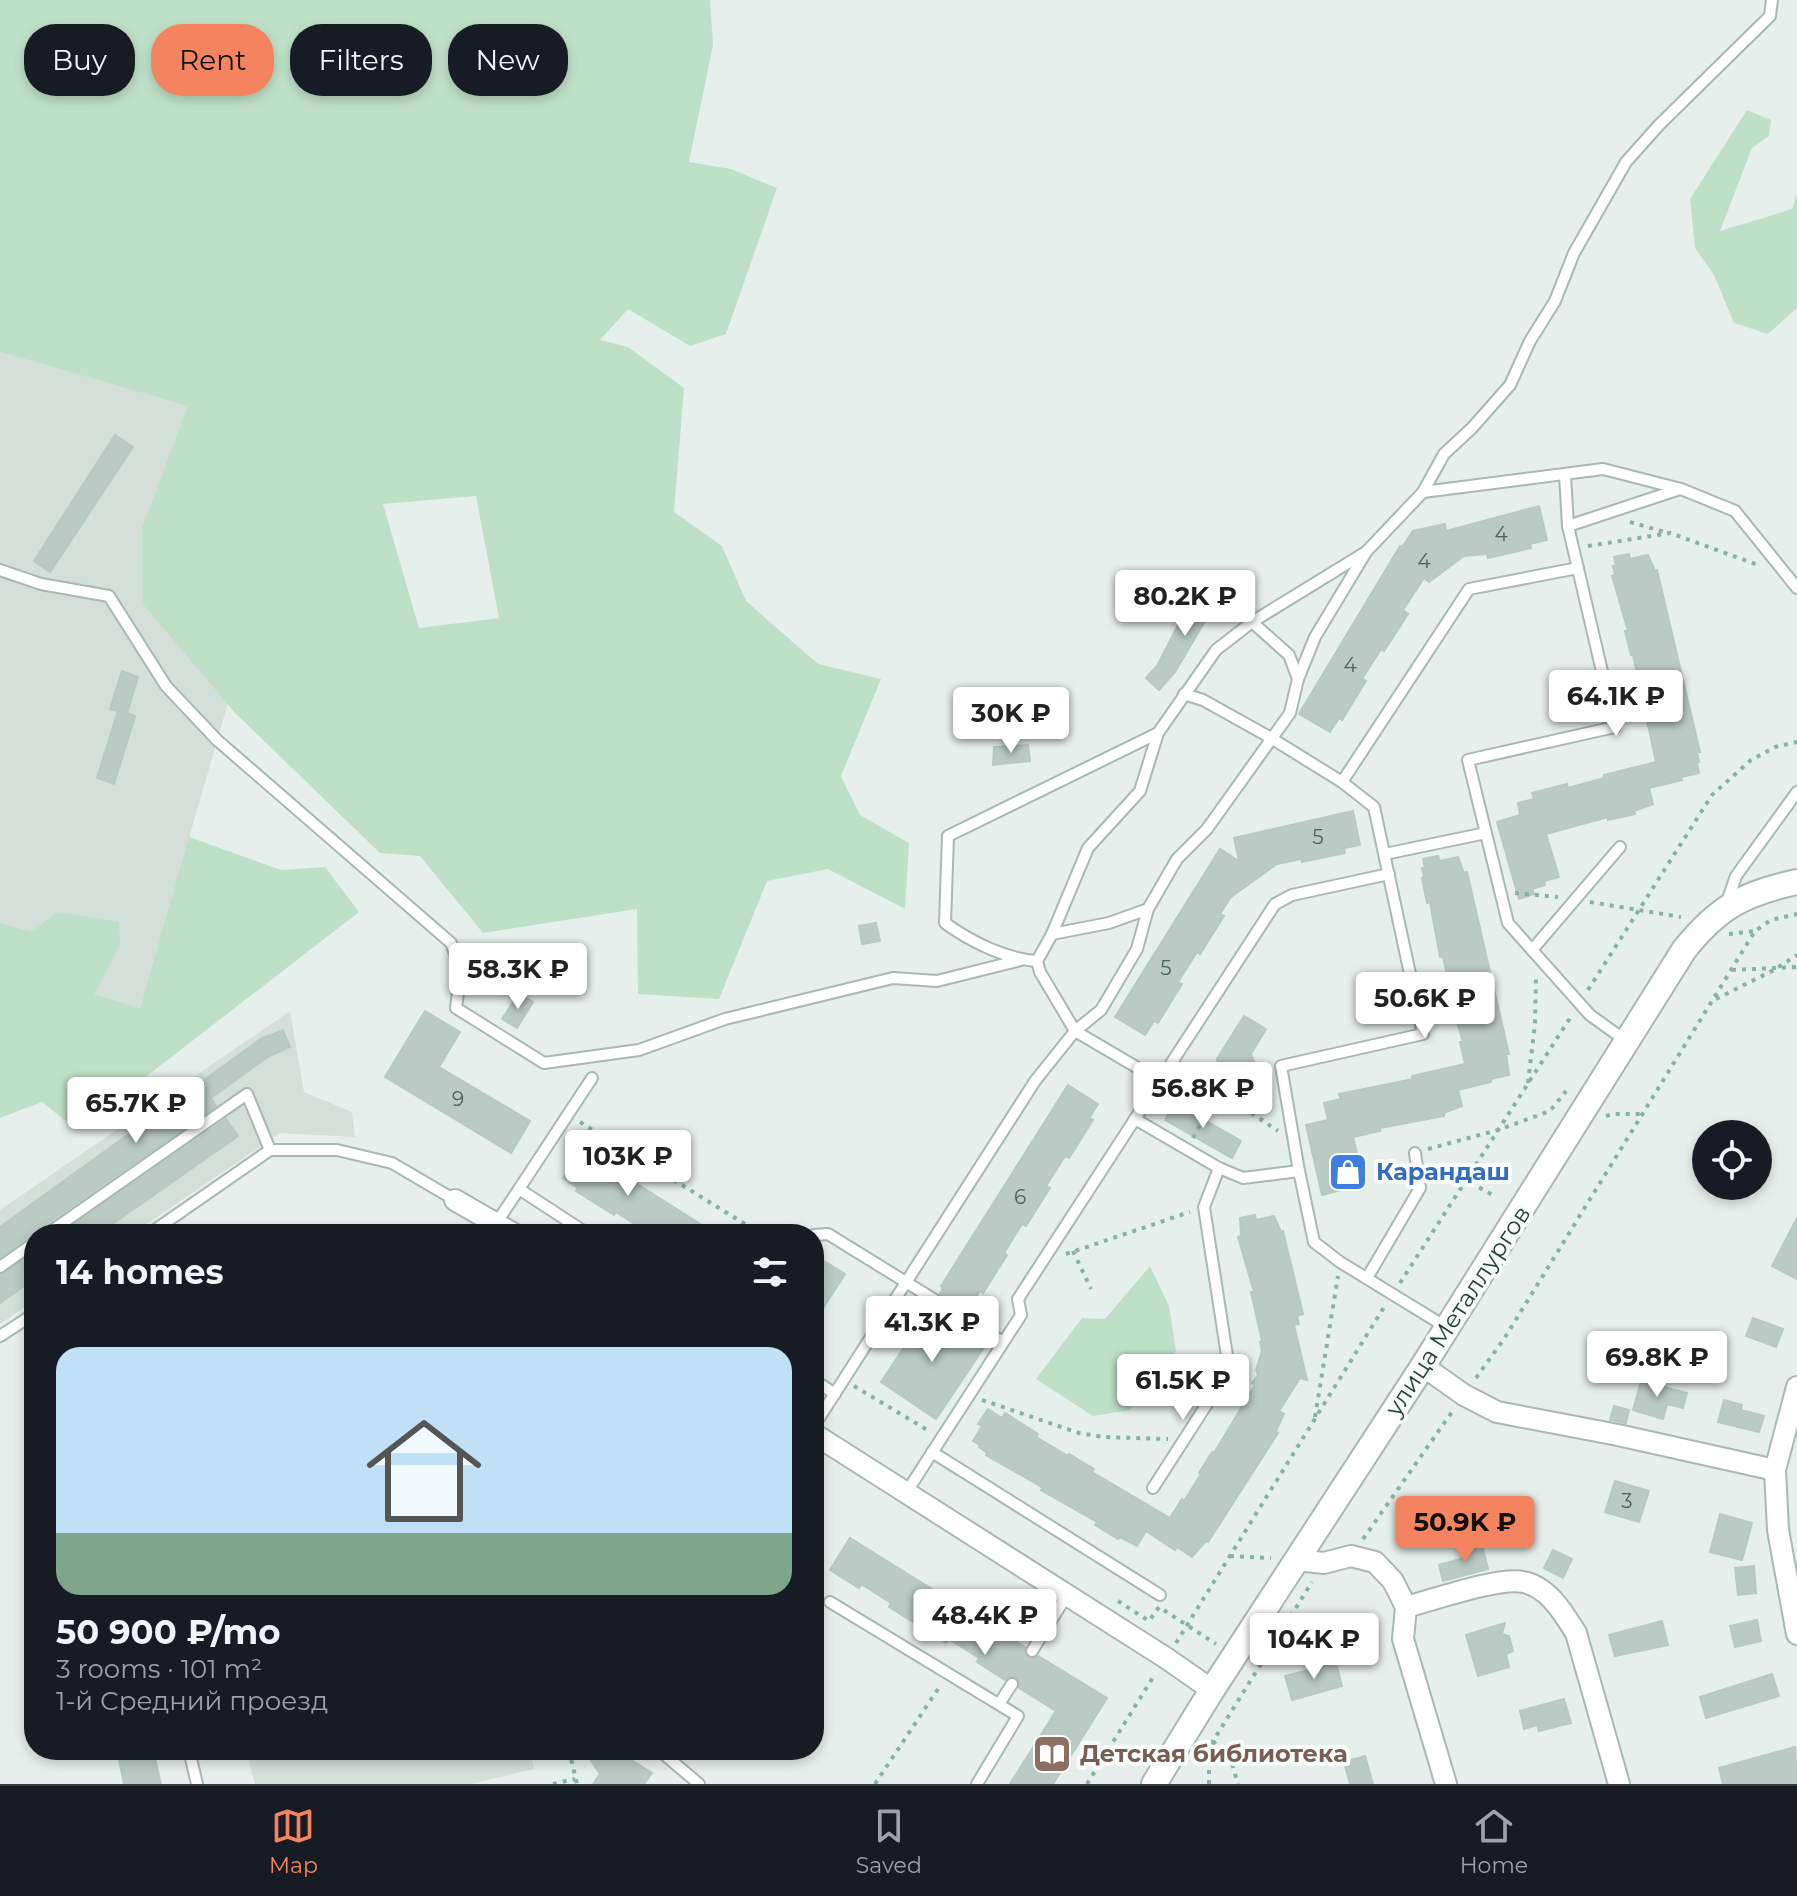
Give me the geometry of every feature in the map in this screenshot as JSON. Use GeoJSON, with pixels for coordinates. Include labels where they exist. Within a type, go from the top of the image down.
{"type":"FeatureCollection","features":[{"type":"Feature","properties":{"kind":"street","name":"улица Металлургов"},"geometry":{"type":"LineString","coordinates":[[1154,1784],[1423,1366],[1684,950],[1700,930],[1726,907],[1770,888],[1797,882]]}},
{"type":"Feature","properties":{"kind":"street"},"geometry":{"type":"LineString","coordinates":[[455,1200],[499,1224]]}},
{"type":"Feature","properties":{"kind":"street"},"geometry":{"type":"LineString","coordinates":[[1423,1366],[1464,1395],[1497,1412],[1775,1470]]}},
{"type":"Feature","properties":{"kind":"street"},"geometry":{"type":"LineString","coordinates":[[1797,1387],[1775,1470],[1788,1531],[1797,1634]]}},
{"type":"Feature","properties":{"kind":"street"},"geometry":{"type":"LineString","coordinates":[[824,1443],[1212,1690]]}},
{"type":"Feature","properties":{"kind":"street"},"geometry":{"type":"LineString","coordinates":[[1296,1560],[1324,1563],[1351,1556],[1375,1562],[1393,1581],[1406,1607],[1403,1639],[1446,1784]]}},
{"type":"Feature","properties":{"kind":"street"},"geometry":{"type":"LineString","coordinates":[[1406,1607],[1485,1586],[1523,1582],[1542,1590],[1576,1633],[1619,1784]]}},
{"type":"Feature","properties":{"kind":"lane"},"geometry":{"type":"LineString","coordinates":[[824,1419],[844,1379],[1035,1081],[1075,1031],[1101,1010],[1137,949],[1148,909],[1177,859],[1207,829],[1290,713],[1298,679],[1315,637],[1366,552],[1423,492],[1444,454],[1510,385],[1530,341],[1555,301],[1574,253],[1626,162],[1688,95],[1770,16],[1772,0]]}},
{"type":"Feature","properties":{"kind":"lane"},"geometry":{"type":"LineString","coordinates":[[1423,492],[1603,469],[1681,489],[1735,511],[1797,588]]}},
{"type":"Feature","properties":{"kind":"lane"},"geometry":{"type":"LineString","coordinates":[[1565,475],[1568,526],[1615,727],[1468,760],[1508,923],[1579,1004],[1628,1042]]}},
{"type":"Feature","properties":{"kind":"lane"},"geometry":{"type":"LineString","coordinates":[[1568,526],[1681,489]]}},
{"type":"Feature","properties":{"kind":"lane"},"geometry":{"type":"LineString","coordinates":[[1160,1081],[1075,1031],[1040,972],[1037,961],[1052,934],[1088,848],[1140,791],[1158,733],[1216,650],[1252,622],[1366,552]]}},
{"type":"Feature","properties":{"kind":"lane"},"geometry":{"type":"LineString","coordinates":[[1342,782],[1469,589],[1578,568]]}},
{"type":"Feature","properties":{"kind":"lane"},"geometry":{"type":"LineString","coordinates":[[0,570],[41,584],[109,596],[166,686],[217,740],[451,943],[461,969],[456,1008],[544,1063],[639,1050],[725,1019],[893,978],[937,981],[1021,960],[1037,961]]}},
{"type":"Feature","properties":{"kind":"lane"},"geometry":{"type":"LineString","coordinates":[[1252,622],[1289,655],[1298,679]]}},
{"type":"Feature","properties":{"kind":"lane"},"geometry":{"type":"LineString","coordinates":[[1184,694],[1203,700],[1271,738],[1342,782],[1374,807],[1423,1034],[1281,1066],[1314,1242],[1340,1262],[1447,1328]]}},
{"type":"Feature","properties":{"kind":"lane"},"geometry":{"type":"LineString","coordinates":[[1021,960],[962,936],[945,923],[948,836],[1158,733]]}},
{"type":"Feature","properties":{"kind":"lane"},"geometry":{"type":"LineString","coordinates":[[1726,907],[1736,876],[1797,792]]}},
{"type":"Feature","properties":{"kind":"lane"},"geometry":{"type":"LineString","coordinates":[[1385,854],[1486,833]]}},
{"type":"Feature","properties":{"kind":"lane"},"geometry":{"type":"LineString","coordinates":[[1532,950],[1620,847]]}},
{"type":"Feature","properties":{"kind":"lane"},"geometry":{"type":"LineString","coordinates":[[906,1493],[1021,1315],[1018,1299],[1275,904],[1292,895],[1389,874]]}},
{"type":"Feature","properties":{"kind":"lane"},"geometry":{"type":"LineString","coordinates":[[1052,934],[1109,923],[1148,909]]}},
{"type":"Feature","properties":{"kind":"lane"},"geometry":{"type":"LineString","coordinates":[[507,1224],[519,1189],[592,1078]]}},
{"type":"Feature","properties":{"kind":"lane"},"geometry":{"type":"LineString","coordinates":[[61,1224],[247,1094],[270,1150]]}},
{"type":"Feature","properties":{"kind":"lane"},"geometry":{"type":"LineString","coordinates":[[1135,1119],[1219,1168],[1243,1178],[1299,1171]]}},
{"type":"Feature","properties":{"kind":"lane"},"geometry":{"type":"LineString","coordinates":[[163,1224],[270,1150],[337,1150],[392,1163],[455,1200]]}},
{"type":"Feature","properties":{"kind":"lane"},"geometry":{"type":"LineString","coordinates":[[1367,1278],[1420,1188],[1415,1153]]}},
{"type":"Feature","properties":{"kind":"lane"},"geometry":{"type":"LineString","coordinates":[[1153,1488],[1223,1379],[1228,1362],[1204,1207],[1219,1168]]}},
{"type":"Feature","properties":{"kind":"lane"},"geometry":{"type":"LineString","coordinates":[[519,1189],[573,1224]]}},
{"type":"Feature","properties":{"kind":"lane"},"geometry":{"type":"LineString","coordinates":[[824,1234],[1003,1342]]}},
{"type":"Feature","properties":{"kind":"lane"},"geometry":{"type":"LineString","coordinates":[[0,1267],[24,1250]]}},
{"type":"Feature","properties":{"kind":"lane"},"geometry":{"type":"LineString","coordinates":[[0,1336],[24,1321]]}},
{"type":"Feature","properties":{"kind":"lane"},"geometry":{"type":"LineString","coordinates":[[824,1387],[835,1394]]}},
{"type":"Feature","properties":{"kind":"lane"},"geometry":{"type":"LineString","coordinates":[[932,1452],[1160,1595]]}},
{"type":"Feature","properties":{"kind":"lane"},"geometry":{"type":"LineString","coordinates":[[1032,1651],[1067,1595]]}},
{"type":"Feature","properties":{"kind":"lane"},"geometry":{"type":"LineString","coordinates":[[830,1602],[1018,1716],[977,1784]]}},
{"type":"Feature","properties":{"kind":"lane"},"geometry":{"type":"LineString","coordinates":[[999,1704],[1012,1684]]}},
{"type":"Feature","properties":{"kind":"lane"},"geometry":{"type":"LineString","coordinates":[[191,1760],[197,1784]]}},
{"type":"Feature","properties":{"kind":"lane"},"geometry":{"type":"LineString","coordinates":[[671,1760],[699,1784]]}},
{"type":"Feature","properties":{"kind":"path"},"geometry":{"type":"LineString","coordinates":[[1601,513],[1670,533],[1789,576]]}},
{"type":"Feature","properties":{"kind":"path"},"geometry":{"type":"LineString","coordinates":[[1573,548],[1670,533]]}},
{"type":"Feature","properties":{"kind":"path"},"geometry":{"type":"LineString","coordinates":[[1172,1649],[1393,1293],[1712,795],[1751,760],[1775,747],[1797,742]]}},
{"type":"Feature","properties":{"kind":"path"},"geometry":{"type":"LineString","coordinates":[[1351,1556],[1504,1339],[1755,931],[1771,920],[1797,914]]}},
{"type":"Feature","properties":{"kind":"path"},"geometry":{"type":"LineString","coordinates":[[1723,934],[1755,931]]}},
{"type":"Feature","properties":{"kind":"path"},"geometry":{"type":"LineString","coordinates":[[1527,1085],[1537,983],[1532,950]]}},
{"type":"Feature","properties":{"kind":"path"},"geometry":{"type":"LineString","coordinates":[[1713,1000],[1797,955]]}},
{"type":"Feature","properties":{"kind":"path"},"geometry":{"type":"LineString","coordinates":[[1732,970],[1797,967]]}},
{"type":"Feature","properties":{"kind":"path"},"geometry":{"type":"LineString","coordinates":[[1173,1060],[1294,1142]]}},
{"type":"Feature","properties":{"kind":"path"},"geometry":{"type":"LineString","coordinates":[[1187,1149],[1219,1091]]}},
{"type":"Feature","properties":{"kind":"path"},"geometry":{"type":"LineString","coordinates":[[1415,1153],[1498,1130],[1550,1111],[1566,1091]]}},
{"type":"Feature","properties":{"kind":"path"},"geometry":{"type":"LineString","coordinates":[[1605,1117],[1643,1114]]}},
{"type":"Feature","properties":{"kind":"path"},"geometry":{"type":"LineString","coordinates":[[568,1115],[745,1224]]}},
{"type":"Feature","properties":{"kind":"path"},"geometry":{"type":"LineString","coordinates":[[1417,1168],[1466,1180],[1496,1197]]}},
{"type":"Feature","properties":{"kind":"path"},"geometry":{"type":"LineString","coordinates":[[1043,1261],[1204,1207]]}},
{"type":"Feature","properties":{"kind":"path"},"geometry":{"type":"LineString","coordinates":[[1063,1230],[1091,1289]]}},
{"type":"Feature","properties":{"kind":"path"},"geometry":{"type":"LineString","coordinates":[[1314,1421],[1340,1262]]}},
{"type":"Feature","properties":{"kind":"path"},"geometry":{"type":"LineString","coordinates":[[844,1379],[941,1438]]}},
{"type":"Feature","properties":{"kind":"path"},"geometry":{"type":"LineString","coordinates":[[969,1396],[1079,1433],[1104,1437],[1185,1439]]}},
{"type":"Feature","properties":{"kind":"path"},"geometry":{"type":"LineString","coordinates":[[1230,1556],[1296,1560]]}},
{"type":"Feature","properties":{"kind":"path"},"geometry":{"type":"LineString","coordinates":[[1209,1784],[1213,1741],[1324,1563]]}},
{"type":"Feature","properties":{"kind":"path"},"geometry":{"type":"LineString","coordinates":[[1110,1596],[1149,1621],[1159,1607],[1216,1644]]}},
{"type":"Feature","properties":{"kind":"path"},"geometry":{"type":"LineString","coordinates":[[1087,1784],[1159,1669]]}},
{"type":"Feature","properties":{"kind":"path"},"geometry":{"type":"LineString","coordinates":[[875,1784],[948,1674]]}},
{"type":"Feature","properties":{"kind":"path"},"geometry":{"type":"LineString","coordinates":[[1213,1741],[1232,1764],[1238,1784]]}},
{"type":"Feature","properties":{"kind":"path"},"geometry":{"type":"LineString","coordinates":[[553,1784],[576,1781],[571,1760]]}},
{"type":"Feature","properties":{"kind":"shaded area"},"geometry":{"type":"Polygon","coordinates":[[[0,352],[304,439],[140,1008],[0,967],[0,352]]]}},
{"type":"Feature","properties":{"kind":"shaded area"},"geometry":{"type":"Polygon","coordinates":[[[290,1011],[304,1092],[352,1112],[355,1137],[280,1133],[147,1224],[24,1224],[24,1308],[0,1324],[0,1210],[290,1011]]]}},
{"type":"Feature","properties":{"kind":"shaded area"},"geometry":{"type":"Polygon","coordinates":[[[249,1760],[532,1760],[534,1769],[470,1784],[255,1784],[249,1760]]]}},
{"type":"Feature","properties":{"kind":"green space"},"geometry":{"type":"Polygon","coordinates":[[[0,0],[710,0],[713,45],[689,162],[731,169],[777,188],[726,334],[690,346],[628,309],[600,340],[628,347],[684,388],[674,512],[722,546],[746,601],[818,664],[881,679],[841,776],[860,815],[909,843],[905,909],[828,869],[767,881],[719,999],[638,994],[637,909],[483,933],[420,856],[380,853],[235,713],[143,604],[142,528],[188,406],[0,352],[0,0]],[[476,496],[383,504],[419,628],[499,618],[476,496]]]}},
{"type":"Feature","properties":{"kind":"green space"},"geometry":{"type":"Polygon","coordinates":[[[1747,110],[1771,120],[1769,136],[1752,148],[1720,231],[1792,209],[1797,193],[1797,308],[1768,334],[1734,323],[1714,275],[1695,248],[1690,199],[1747,110]]]}},
{"type":"Feature","properties":{"kind":"green space"},"geometry":{"type":"Polygon","coordinates":[[[189,837],[281,870],[325,867],[359,912],[77,1130],[42,1102],[0,1118],[0,923],[32,932],[57,912],[119,922],[120,946],[94,994],[140,1008],[189,837]]]}},
{"type":"Feature","properties":{"kind":"green space"},"geometry":{"type":"Polygon","coordinates":[[[1150,1266],[1169,1306],[1176,1351],[1130,1410],[1093,1416],[1036,1379],[1082,1318],[1105,1319],[1150,1266]]]}},
{"type":"Feature","properties":{"kind":"building"},"geometry":{"type":"Polygon","coordinates":[[[115,435],[133,447],[50,572],[34,561],[115,435]]]}},
{"type":"Feature","properties":{"kind":"building"},"geometry":{"type":"Polygon","coordinates":[[[1539,506],[1547,540],[1530,544],[1531,548],[1488,558],[1487,554],[1464,556],[1429,582],[1424,578],[1403,610],[1408,614],[1362,679],[1366,681],[1342,720],[1339,718],[1330,732],[1299,714],[1400,546],[1413,531],[1445,524],[1446,531],[1539,506]]]}},
{"type":"Feature","properties":{"kind":"building"},"geometry":{"type":"Polygon","coordinates":[[[1629,554],[1630,559],[1648,555],[1657,570],[1700,752],[1697,752],[1699,773],[1649,788],[1653,804],[1634,811],[1635,814],[1608,820],[1608,817],[1546,834],[1559,877],[1544,881],[1545,885],[1532,889],[1534,894],[1519,899],[1497,822],[1520,815],[1518,803],[1534,799],[1532,793],[1567,784],[1568,788],[1656,762],[1625,631],[1628,631],[1612,576],[1615,575],[1613,566],[1616,566],[1614,557],[1629,554]]]}},
{"type":"Feature","properties":{"kind":"building"},"geometry":{"type":"Polygon","coordinates":[[[1212,584],[1226,593],[1175,672],[1159,690],[1146,678],[1157,666],[1179,623],[1184,626],[1212,584]]]}},
{"type":"Feature","properties":{"kind":"building"},"geometry":{"type":"Polygon","coordinates":[[[122,671],[138,677],[127,713],[135,716],[114,784],[97,778],[118,711],[110,709],[122,671]]]}},
{"type":"Feature","properties":{"kind":"building"},"geometry":{"type":"Polygon","coordinates":[[[1028,745],[1030,761],[993,765],[994,747],[1028,745]]]}},
{"type":"Feature","properties":{"kind":"building"},"geometry":{"type":"Polygon","coordinates":[[[1353,811],[1360,845],[1344,848],[1345,853],[1277,864],[1231,897],[1220,914],[1224,916],[1178,982],[1182,984],[1158,1023],[1154,1021],[1145,1035],[1115,1017],[1220,849],[1239,861],[1234,838],[1353,811]]]}},
{"type":"Feature","properties":{"kind":"building"},"geometry":{"type":"Polygon","coordinates":[[[1438,856],[1440,861],[1458,857],[1464,873],[1467,872],[1509,1054],[1506,1054],[1509,1075],[1458,1090],[1462,1106],[1444,1113],[1444,1116],[1380,1128],[1380,1131],[1353,1137],[1364,1181],[1322,1195],[1306,1125],[1328,1120],[1324,1103],[1341,1099],[1339,1094],[1413,1079],[1412,1076],[1465,1064],[1460,1042],[1463,1042],[1447,988],[1450,987],[1422,878],[1422,868],[1425,868],[1423,859],[1438,856]]]}},
{"type":"Feature","properties":{"kind":"building"},"geometry":{"type":"Polygon","coordinates":[[[876,923],[880,941],[862,944],[859,926],[876,923]]]}},
{"type":"Feature","properties":{"kind":"building"},"geometry":{"type":"Polygon","coordinates":[[[519,993],[533,1002],[517,1028],[502,1019],[519,993]]]}},
{"type":"Feature","properties":{"kind":"building"},"geometry":{"type":"Polygon","coordinates":[[[425,1011],[460,1032],[439,1067],[530,1121],[511,1153],[385,1077],[425,1011]]]}},
{"type":"Feature","properties":{"kind":"building"},"geometry":{"type":"Polygon","coordinates":[[[1244,1016],[1266,1029],[1251,1054],[1254,1062],[1247,1073],[1237,1075],[1234,1081],[1219,1072],[1217,1059],[1244,1016]]]}},
{"type":"Feature","properties":{"kind":"building"},"geometry":{"type":"Polygon","coordinates":[[[283,1030],[290,1047],[269,1056],[211,1098],[216,1106],[46,1224],[24,1224],[24,1240],[0,1257],[0,1227],[261,1039],[283,1030]]]}},
{"type":"Feature","properties":{"kind":"building"},"geometry":{"type":"Polygon","coordinates":[[[1068,1085],[1098,1104],[1089,1118],[1093,1120],[1069,1158],[1065,1156],[1046,1186],[1050,1188],[1026,1226],[1022,1224],[983,1293],[980,1291],[967,1311],[940,1294],[941,1286],[1068,1085]]]}},
{"type":"Feature","properties":{"kind":"building"},"geometry":{"type":"Polygon","coordinates":[[[1175,1103],[1241,1141],[1232,1158],[1165,1120],[1175,1103]]]}},
{"type":"Feature","properties":{"kind":"building"},"geometry":{"type":"Polygon","coordinates":[[[226,1119],[238,1136],[112,1224],[75,1224],[226,1119]]]}},
{"type":"Feature","properties":{"kind":"building"},"geometry":{"type":"Polygon","coordinates":[[[582,1149],[700,1224],[635,1224],[576,1191],[578,1188],[563,1178],[582,1149]]]}},
{"type":"Feature","properties":{"kind":"building"},"geometry":{"type":"Polygon","coordinates":[[[1255,1215],[1256,1220],[1274,1216],[1283,1231],[1303,1314],[1297,1316],[1299,1324],[1294,1325],[1307,1380],[1300,1378],[1279,1411],[1284,1414],[1276,1431],[1278,1433],[1208,1542],[1192,1557],[1146,1531],[1137,1546],[1120,1537],[1118,1539],[1095,1525],[1097,1522],[986,1455],[980,1445],[973,1441],[982,1426],[978,1424],[988,1409],[1002,1418],[1005,1413],[1038,1434],[1036,1437],[1094,1469],[1092,1472],[1170,1518],[1214,1453],[1258,1375],[1256,1370],[1262,1341],[1251,1292],[1254,1292],[1238,1237],[1241,1236],[1240,1218],[1255,1215]]]}},
{"type":"Feature","properties":{"kind":"building"},"geometry":{"type":"Polygon","coordinates":[[[1797,1218],[1797,1279],[1772,1266],[1797,1218]]]}},
{"type":"Feature","properties":{"kind":"building"},"geometry":{"type":"Polygon","coordinates":[[[24,1259],[24,1286],[0,1303],[0,1275],[24,1259]]]}},
{"type":"Feature","properties":{"kind":"building"},"geometry":{"type":"Polygon","coordinates":[[[824,1261],[845,1274],[824,1307],[824,1261]]]}},
{"type":"Feature","properties":{"kind":"building"},"geometry":{"type":"Polygon","coordinates":[[[931,1307],[959,1324],[955,1330],[983,1349],[936,1419],[881,1382],[931,1307]]]}},
{"type":"Feature","properties":{"kind":"building"},"geometry":{"type":"Polygon","coordinates":[[[1753,1318],[1783,1329],[1776,1347],[1746,1336],[1753,1318]]]}},
{"type":"Feature","properties":{"kind":"building"},"geometry":{"type":"Polygon","coordinates":[[[1641,1381],[1687,1393],[1683,1408],[1667,1404],[1663,1419],[1633,1410],[1641,1381]]]}},
{"type":"Feature","properties":{"kind":"building"},"geometry":{"type":"Polygon","coordinates":[[[1724,1400],[1742,1405],[1741,1410],[1764,1416],[1759,1432],[1718,1422],[1724,1400]]]}},
{"type":"Feature","properties":{"kind":"building"},"geometry":{"type":"Polygon","coordinates":[[[1614,1406],[1629,1410],[1626,1423],[1610,1420],[1614,1406]]]}},
{"type":"Feature","properties":{"kind":"building"},"geometry":{"type":"Polygon","coordinates":[[[1615,1481],[1649,1491],[1639,1522],[1605,1512],[1615,1481]]]}},
{"type":"Feature","properties":{"kind":"building"},"geometry":{"type":"Polygon","coordinates":[[[1720,1514],[1752,1523],[1742,1560],[1710,1552],[1720,1514]]]}},
{"type":"Feature","properties":{"kind":"building"},"geometry":{"type":"Polygon","coordinates":[[[850,1538],[1025,1647],[1027,1657],[1032,1659],[1038,1656],[1107,1698],[1053,1784],[1010,1784],[1056,1711],[1019,1688],[1016,1677],[1005,1680],[949,1639],[946,1643],[889,1607],[891,1603],[861,1584],[859,1588],[830,1570],[850,1538]]]}},
{"type":"Feature","properties":{"kind":"building"},"geometry":{"type":"Polygon","coordinates":[[[1482,1545],[1488,1569],[1443,1581],[1439,1565],[1464,1558],[1462,1550],[1482,1545]]]}},
{"type":"Feature","properties":{"kind":"building"},"geometry":{"type":"Polygon","coordinates":[[[1553,1550],[1572,1559],[1563,1578],[1544,1568],[1553,1550]]]}},
{"type":"Feature","properties":{"kind":"building"},"geometry":{"type":"Polygon","coordinates":[[[1754,1566],[1756,1593],[1738,1595],[1735,1568],[1754,1566]]]}},
{"type":"Feature","properties":{"kind":"building"},"geometry":{"type":"Polygon","coordinates":[[[1757,1620],[1761,1641],[1735,1647],[1730,1626],[1757,1620]]]}},
{"type":"Feature","properties":{"kind":"building"},"geometry":{"type":"Polygon","coordinates":[[[1662,1621],[1668,1645],[1615,1656],[1609,1635],[1662,1621]]]}},
{"type":"Feature","properties":{"kind":"building"},"geometry":{"type":"Polygon","coordinates":[[[1505,1623],[1502,1634],[1509,1636],[1513,1651],[1506,1654],[1509,1667],[1478,1676],[1466,1635],[1505,1623]]]}},
{"type":"Feature","properties":{"kind":"building"},"geometry":{"type":"Polygon","coordinates":[[[1336,1663],[1342,1686],[1292,1700],[1285,1676],[1336,1663]]]}},
{"type":"Feature","properties":{"kind":"building"},"geometry":{"type":"Polygon","coordinates":[[[1772,1674],[1779,1696],[1706,1718],[1700,1697],[1772,1674]]]}},
{"type":"Feature","properties":{"kind":"building"},"geometry":{"type":"Polygon","coordinates":[[[1564,1699],[1571,1723],[1539,1731],[1537,1725],[1524,1729],[1520,1711],[1564,1699]]]}},
{"type":"Feature","properties":{"kind":"building"},"geometry":{"type":"Polygon","coordinates":[[[1795,1747],[1797,1784],[1723,1784],[1719,1768],[1795,1747]]]}},
{"type":"Feature","properties":{"kind":"building"},"geometry":{"type":"Polygon","coordinates":[[[1365,1756],[1373,1784],[1350,1784],[1344,1762],[1365,1756]]]}},
{"type":"Feature","properties":{"kind":"building"},"geometry":{"type":"Polygon","coordinates":[[[119,1760],[155,1760],[161,1784],[124,1784],[119,1760]]]}},
{"type":"Feature","properties":{"kind":"building"},"geometry":{"type":"Polygon","coordinates":[[[591,1760],[633,1760],[652,1773],[644,1784],[593,1784],[600,1774],[591,1760]]]}},
{"type":"Feature","properties":{"kind":"place","name":"Карандаш"},"geometry":{"type":"Point","coordinates":[1348,1172]}},
{"type":"Feature","properties":{"kind":"place","name":"Детская библиотека"},"geometry":{"type":"Point","coordinates":[1052,1754]}}]}
